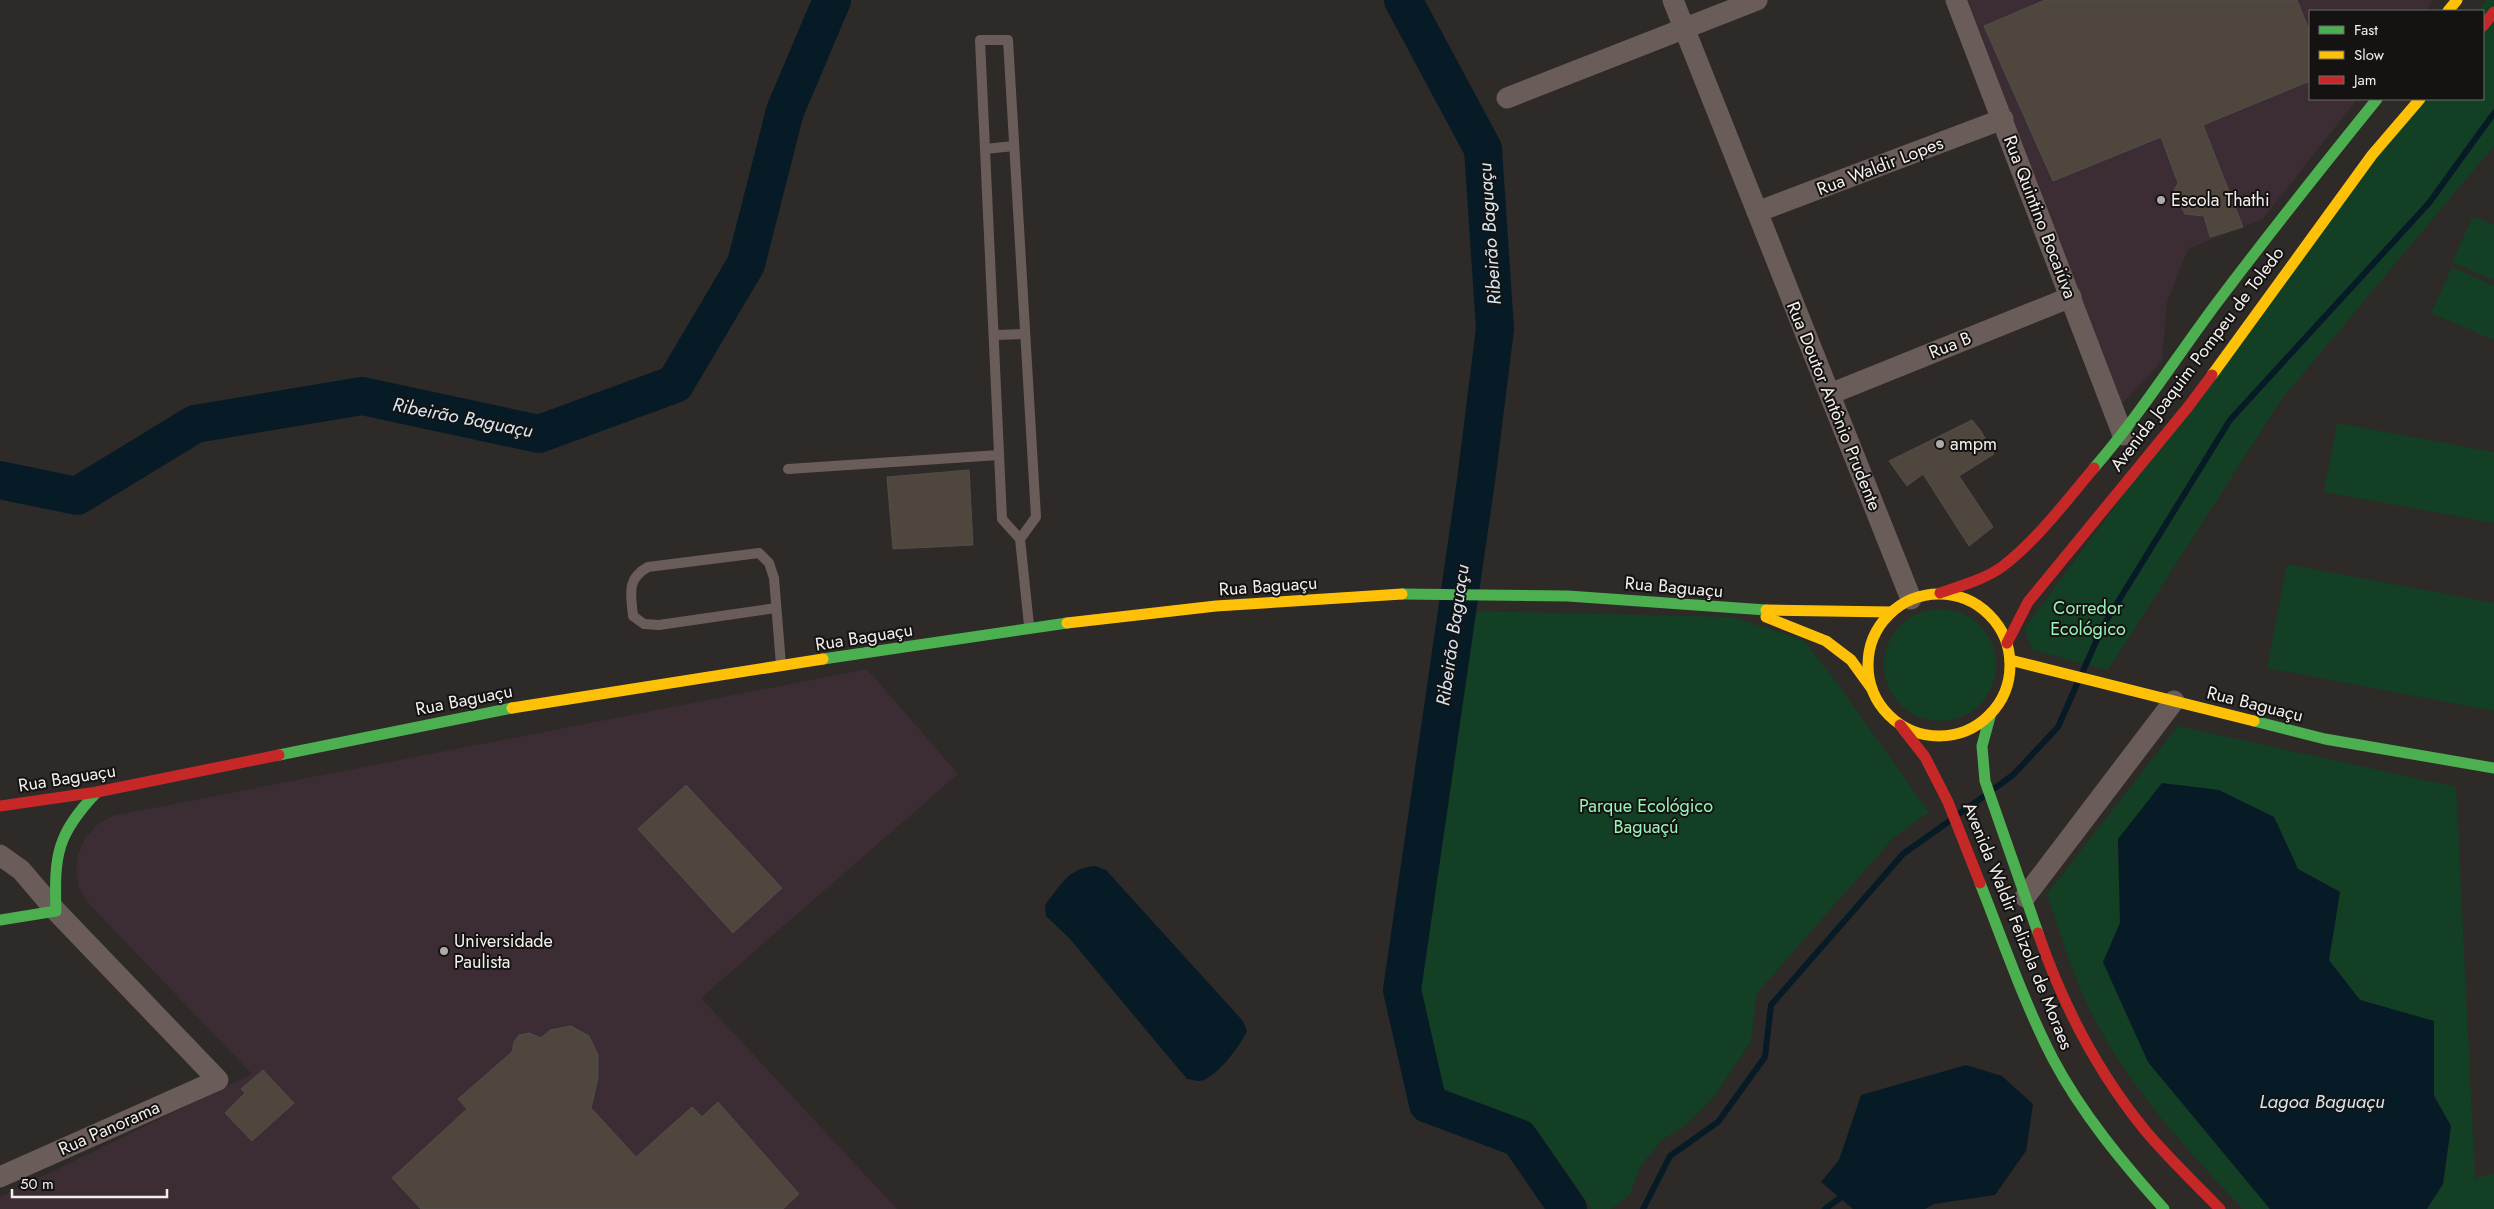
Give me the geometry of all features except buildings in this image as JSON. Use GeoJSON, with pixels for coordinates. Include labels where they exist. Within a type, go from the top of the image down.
{"type":"FeatureCollection","features":[{"type":"Feature","properties":{"kind":"main road"},"geometry":{"type":"LineString","coordinates":[[2449,10],[2457,0]]}},
{"type":"Feature","properties":{"kind":"main road"},"geometry":{"type":"LineString","coordinates":[[2484,25],[2494,12]]}},
{"type":"Feature","properties":{"kind":"main road","name":"Avenida Joaquim Pompeu de Toledo"},"geometry":{"type":"LineString","coordinates":[[1940,594],[2002,567],[2034,538],[2123,435],[2220,298],[2376,100]]}},
{"type":"Feature","properties":{"kind":"main road","name":"Avenida Joaquim Pompeu de Toledo"},"geometry":{"type":"LineString","coordinates":[[2007,643],[2032,596],[2188,406],[2372,155],[2419,100]]}},
{"type":"Feature","properties":{"kind":"main road","name":"Rua Baguaçu"},"geometry":{"type":"LineString","coordinates":[[0,806],[97,792],[493,712],[781,668],[1030,627],[1216,606],[1424,593],[1568,596],[1743,610]]}},
{"type":"Feature","properties":{"kind":"main road"},"geometry":{"type":"LineString","coordinates":[[1743,610],[1780,621],[1826,641],[1851,660],[1872,689],[1883,709],[1900,725],[1923,734],[1948,735],[1971,728],[1991,713],[2006,688],[2010,660],[2007,643],[1997,623],[1982,607],[1962,597],[1940,594],[1911,599],[1891,612],[1878,628],[1870,648],[1868,668],[1872,689]]}},
{"type":"Feature","properties":{"kind":"main road"},"geometry":{"type":"LineString","coordinates":[[1743,610],[1891,612]]}},
{"type":"Feature","properties":{"kind":"main road","name":"Rua Baguaçu"},"geometry":{"type":"LineString","coordinates":[[2010,660],[2325,739],[2494,768]]}},
{"type":"Feature","properties":{"kind":"main road","name":"Avenida Waldir Felizola de Moraes"},"geometry":{"type":"LineString","coordinates":[[1991,713],[1982,746],[1985,781],[2053,976],[2091,1052],[2144,1129],[2220,1209]]}},
{"type":"Feature","properties":{"kind":"main road","name":"Avenida Waldir Felizola de Moraes"},"geometry":{"type":"LineString","coordinates":[[1900,725],[1925,758],[1948,802],[2019,982],[2053,1059],[2087,1115],[2130,1171],[2164,1209]]}},
{"type":"Feature","properties":{"kind":"main road"},"geometry":{"type":"LineString","coordinates":[[0,920],[56,911],[56,853],[63,832],[78,811],[97,792]]}},
{"type":"Feature","properties":{"kind":"street","name":"Rua Doutor Antônio Prudente"},"geometry":{"type":"LineString","coordinates":[[1673,0],[1911,599]]}},
{"type":"Feature","properties":{"kind":"street"},"geometry":{"type":"LineString","coordinates":[[1507,98],[1757,0]]}},
{"type":"Feature","properties":{"kind":"street","name":"Rua Quintino Bocaiúva"},"geometry":{"type":"LineString","coordinates":[[1956,0],[2123,435]]}},
{"type":"Feature","properties":{"kind":"street","name":"Rua Waldir Lopes"},"geometry":{"type":"LineString","coordinates":[[1758,212],[2003,119]]}},
{"type":"Feature","properties":{"kind":"street","name":"Rua B"},"geometry":{"type":"LineString","coordinates":[[1830,394],[2071,297]]}},
{"type":"Feature","properties":{"kind":"street"},"geometry":{"type":"LineString","coordinates":[[2026,897],[2174,701]]}},
{"type":"Feature","properties":{"kind":"street"},"geometry":{"type":"LineString","coordinates":[[0,855],[21,870],[56,911]]}},
{"type":"Feature","properties":{"kind":"street","name":"Rua Panorama"},"geometry":{"type":"LineString","coordinates":[[0,1177],[218,1080],[56,911]]}},
{"type":"Feature","properties":{"kind":"lane"},"geometry":{"type":"LineString","coordinates":[[1020,539],[1036,518],[1008,40],[980,40],[1002,519],[1020,539],[1030,627]]}},
{"type":"Feature","properties":{"kind":"lane"},"geometry":{"type":"LineString","coordinates":[[985,149],[1014,146]]}},
{"type":"Feature","properties":{"kind":"lane"},"geometry":{"type":"LineString","coordinates":[[994,335],[1025,334]]}},
{"type":"Feature","properties":{"kind":"lane"},"geometry":{"type":"LineString","coordinates":[[788,470],[999,455]]}},
{"type":"Feature","properties":{"kind":"lane"},"geometry":{"type":"LineString","coordinates":[[776,608],[659,626],[644,624],[633,616],[630,589],[636,574],[648,567],[759,553],[769,563],[774,578],[781,668]]}},
{"type":"Feature","properties":{"kind":"shaded area","name":"Escola Thathi"},"geometry":{"type":"Polygon","coordinates":[[[1968,0],[2434,0],[2426,10],[2309,10],[2309,100],[2356,100],[2263,219],[2188,249],[2167,302],[2162,361],[2121,405],[1968,0]]]}},
{"type":"Feature","properties":{"kind":"shaded area","name":"Universidade Paulista"},"geometry":{"type":"Polygon","coordinates":[[[867,669],[958,774],[701,998],[897,1209],[0,1209],[0,1197],[252,1074],[88,903],[79,888],[76,871],[78,854],[85,838],[97,825],[112,816],[867,669]]]}},
{"type":"Feature","properties":{"kind":"green space","name":"Corredor Ecológico"},"geometry":{"type":"Polygon","coordinates":[[[2486,0],[2494,0],[2494,146],[2281,400],[2108,670],[2033,650],[2024,629],[2415,100],[2484,100],[2484,10],[2479,10],[2486,0]]]}},
{"type":"Feature","properties":{"kind":"green space"},"geometry":{"type":"Polygon","coordinates":[[[2473,216],[2494,225],[2494,280],[2452,262],[2473,216]]]}},
{"type":"Feature","properties":{"kind":"green space"},"geometry":{"type":"Polygon","coordinates":[[[2452,267],[2494,286],[2494,340],[2431,313],[2452,267]]]}},
{"type":"Feature","properties":{"kind":"green space"},"geometry":{"type":"Polygon","coordinates":[[[2337,423],[2494,452],[2494,523],[2324,492],[2337,423]]]}},
{"type":"Feature","properties":{"kind":"green space"},"geometry":{"type":"Polygon","coordinates":[[[2287,564],[2494,603],[2494,711],[2267,668],[2287,564]]]}},
{"type":"Feature","properties":{"kind":"green space"},"geometry":{"type":"Polygon","coordinates":[[[1940,609],[1961,613],[1980,625],[1992,644],[1996,665],[1992,686],[1980,705],[1961,717],[1940,721],[1919,717],[1900,705],[1888,686],[1884,665],[1888,644],[1900,625],[1919,613],[1940,609]]]}},
{"type":"Feature","properties":{"kind":"green space","name":"Parque Ecológico Baguaçú"},"geometry":{"type":"Polygon","coordinates":[[[1475,611],[1732,617],[1803,640],[1832,676],[1929,812],[1893,838],[1757,993],[1751,1041],[1715,1096],[1687,1124],[1662,1140],[1641,1165],[1630,1195],[1611,1209],[1592,1209],[1537,1131],[1439,1091],[1418,988],[1475,611]]]}},
{"type":"Feature","properties":{"kind":"green space"},"geometry":{"type":"Polygon","coordinates":[[[2178,726],[2456,787],[2475,1179],[2494,1173],[2494,1209],[2427,1209],[2443,1184],[2451,1126],[2434,1096],[2434,1022],[2360,1000],[2328,960],[2340,892],[2298,869],[2274,817],[2118,839],[2120,923],[2103,962],[2148,1062],[2270,1209],[2243,1209],[2152,1107],[2113,1051],[2081,990],[2047,894],[2178,726]]]}},
{"type":"Feature","properties":{"kind":"water","name":"Lagoa Baguaçu"},"geometry":{"type":"Polygon","coordinates":[[[2162,783],[2219,790],[2274,817],[2298,869],[2340,892],[2329,960],[2360,1000],[2434,1021],[2434,1096],[2451,1126],[2443,1184],[2427,1209],[2270,1209],[2148,1062],[2103,962],[2120,923],[2118,839],[2162,783]]]}},
{"type":"Feature","properties":{"kind":"water"},"geometry":{"type":"Polygon","coordinates":[[[1095,866],[1106,870],[1243,1021],[1247,1031],[1239,1045],[1220,1068],[1205,1079],[1199,1081],[1187,1079],[1070,939],[1046,916],[1045,905],[1060,885],[1078,870],[1095,866]]]}},
{"type":"Feature","properties":{"kind":"water"},"geometry":{"type":"Polygon","coordinates":[[[1966,1065],[2002,1076],[2033,1104],[2026,1151],[1995,1195],[1934,1204],[1925,1209],[1853,1209],[1821,1182],[1839,1160],[1861,1095],[1966,1065]]]}},
{"type":"Feature","properties":{"kind":"waterway","name":"Ribeirão Baguaçu"},"geometry":{"type":"LineString","coordinates":[[0,480],[77,496],[195,424],[362,396],[539,434],[675,384],[746,264],[785,111],[832,0]]}},
{"type":"Feature","properties":{"kind":"waterway","name":"Ribeirão Baguaçu"},"geometry":{"type":"LineString","coordinates":[[1403,0],[1483,149],[1495,329],[1476,481],[1402,990],[1428,1104],[1519,1138],[1568,1209]]}},
{"type":"Feature","properties":{"kind":"waterway"},"geometry":{"type":"LineString","coordinates":[[2083,671],[2103,626],[2230,420],[2429,203],[2494,113]]}},
{"type":"Feature","properties":{"kind":"waterway"},"geometry":{"type":"LineString","coordinates":[[1995,788],[2013,775],[2058,727],[2077,684]]}},
{"type":"Feature","properties":{"kind":"waterway"},"geometry":{"type":"LineString","coordinates":[[1960,813],[1983,797]]}},
{"type":"Feature","properties":{"kind":"waterway"},"geometry":{"type":"LineString","coordinates":[[1643,1209],[1670,1156],[1718,1122],[1765,1057],[1771,1005],[1903,854],[1948,822]]}},
{"type":"Feature","properties":{"kind":"waterway"},"geometry":{"type":"LineString","coordinates":[[1825,1209],[1840,1198]]}},
{"type":"Feature","properties":{"kind":"traffic: fast"},"geometry":{"type":"LineString","coordinates":[[2094,468],[2142,408],[2201,325],[2295,201],[2376,100]]}},
{"type":"Feature","properties":{"kind":"traffic: fast"},"geometry":{"type":"LineString","coordinates":[[1402,594],[1568,596],[1766,610]]}},
{"type":"Feature","properties":{"kind":"traffic: fast"},"geometry":{"type":"LineString","coordinates":[[823,659],[1067,623]]}},
{"type":"Feature","properties":{"kind":"traffic: fast"},"geometry":{"type":"LineString","coordinates":[[279,755],[512,708]]}},
{"type":"Feature","properties":{"kind":"traffic: fast"},"geometry":{"type":"LineString","coordinates":[[1991,713],[1982,746],[1985,781],[2038,933]]}},
{"type":"Feature","properties":{"kind":"traffic: fast"},"geometry":{"type":"LineString","coordinates":[[2254,721],[2325,739],[2494,768]]}},
{"type":"Feature","properties":{"kind":"traffic: fast"},"geometry":{"type":"LineString","coordinates":[[0,920],[56,911],[56,874],[61,846],[73,820],[97,792]]}},
{"type":"Feature","properties":{"kind":"traffic: fast"},"geometry":{"type":"LineString","coordinates":[[1980,883],[2042,1038],[2064,1079],[2090,1119],[2133,1174],[2164,1209]]}},
{"type":"Feature","properties":{"kind":"traffic: slow"},"geometry":{"type":"LineString","coordinates":[[2449,10],[2457,0]]}},
{"type":"Feature","properties":{"kind":"traffic: slow"},"geometry":{"type":"LineString","coordinates":[[2212,375],[2372,155],[2419,100]]}},
{"type":"Feature","properties":{"kind":"traffic: slow"},"geometry":{"type":"LineString","coordinates":[[1067,623],[1216,606],[1402,594]]}},
{"type":"Feature","properties":{"kind":"traffic: slow"},"geometry":{"type":"LineString","coordinates":[[1939,594],[1966,600],[1978,606],[1989,615],[1998,626],[2004,638],[2010,665],[2004,692],[1998,704],[1989,715],[1978,724],[1966,730],[1939,736],[1912,730],[1900,724],[1889,715],[1880,704],[1874,692],[1868,665],[1874,638],[1880,626],[1889,615],[1900,606],[1912,600],[1939,594]]}},
{"type":"Feature","properties":{"kind":"traffic: slow"},"geometry":{"type":"LineString","coordinates":[[1766,610],[1891,612]]}},
{"type":"Feature","properties":{"kind":"traffic: slow"},"geometry":{"type":"LineString","coordinates":[[1766,617],[1826,641],[1851,660],[1872,689]]}},
{"type":"Feature","properties":{"kind":"traffic: slow"},"geometry":{"type":"LineString","coordinates":[[512,708],[823,659]]}},
{"type":"Feature","properties":{"kind":"traffic: slow"},"geometry":{"type":"LineString","coordinates":[[2010,660],[2254,721]]}},
{"type":"Feature","properties":{"kind":"traffic: jam"},"geometry":{"type":"LineString","coordinates":[[2484,25],[2494,12]]}},
{"type":"Feature","properties":{"kind":"traffic: jam"},"geometry":{"type":"LineString","coordinates":[[2007,643],[2028,602],[2188,407],[2212,375]]}},
{"type":"Feature","properties":{"kind":"traffic: jam"},"geometry":{"type":"LineString","coordinates":[[1940,593],[1981,578],[2003,566],[2040,532],[2094,468]]}},
{"type":"Feature","properties":{"kind":"traffic: jam"},"geometry":{"type":"LineString","coordinates":[[1900,725],[1925,757],[1948,802],[1980,883]]}},
{"type":"Feature","properties":{"kind":"traffic: jam"},"geometry":{"type":"LineString","coordinates":[[0,806],[97,792],[279,755]]}},
{"type":"Feature","properties":{"kind":"traffic: jam"},"geometry":{"type":"LineString","coordinates":[[2038,933],[2058,985],[2082,1036],[2111,1084],[2144,1129],[2220,1209]]}},
{"type":"Feature","properties":{"kind":"place","name":"Escola Thathi"},"geometry":{"type":"Point","coordinates":[2161,200]}},
{"type":"Feature","properties":{"kind":"place","name":"ampm"},"geometry":{"type":"Point","coordinates":[1940,444]}},
{"type":"Feature","properties":{"kind":"place","name":"Universidade Paulista"},"geometry":{"type":"Point","coordinates":[444,951]}}]}
